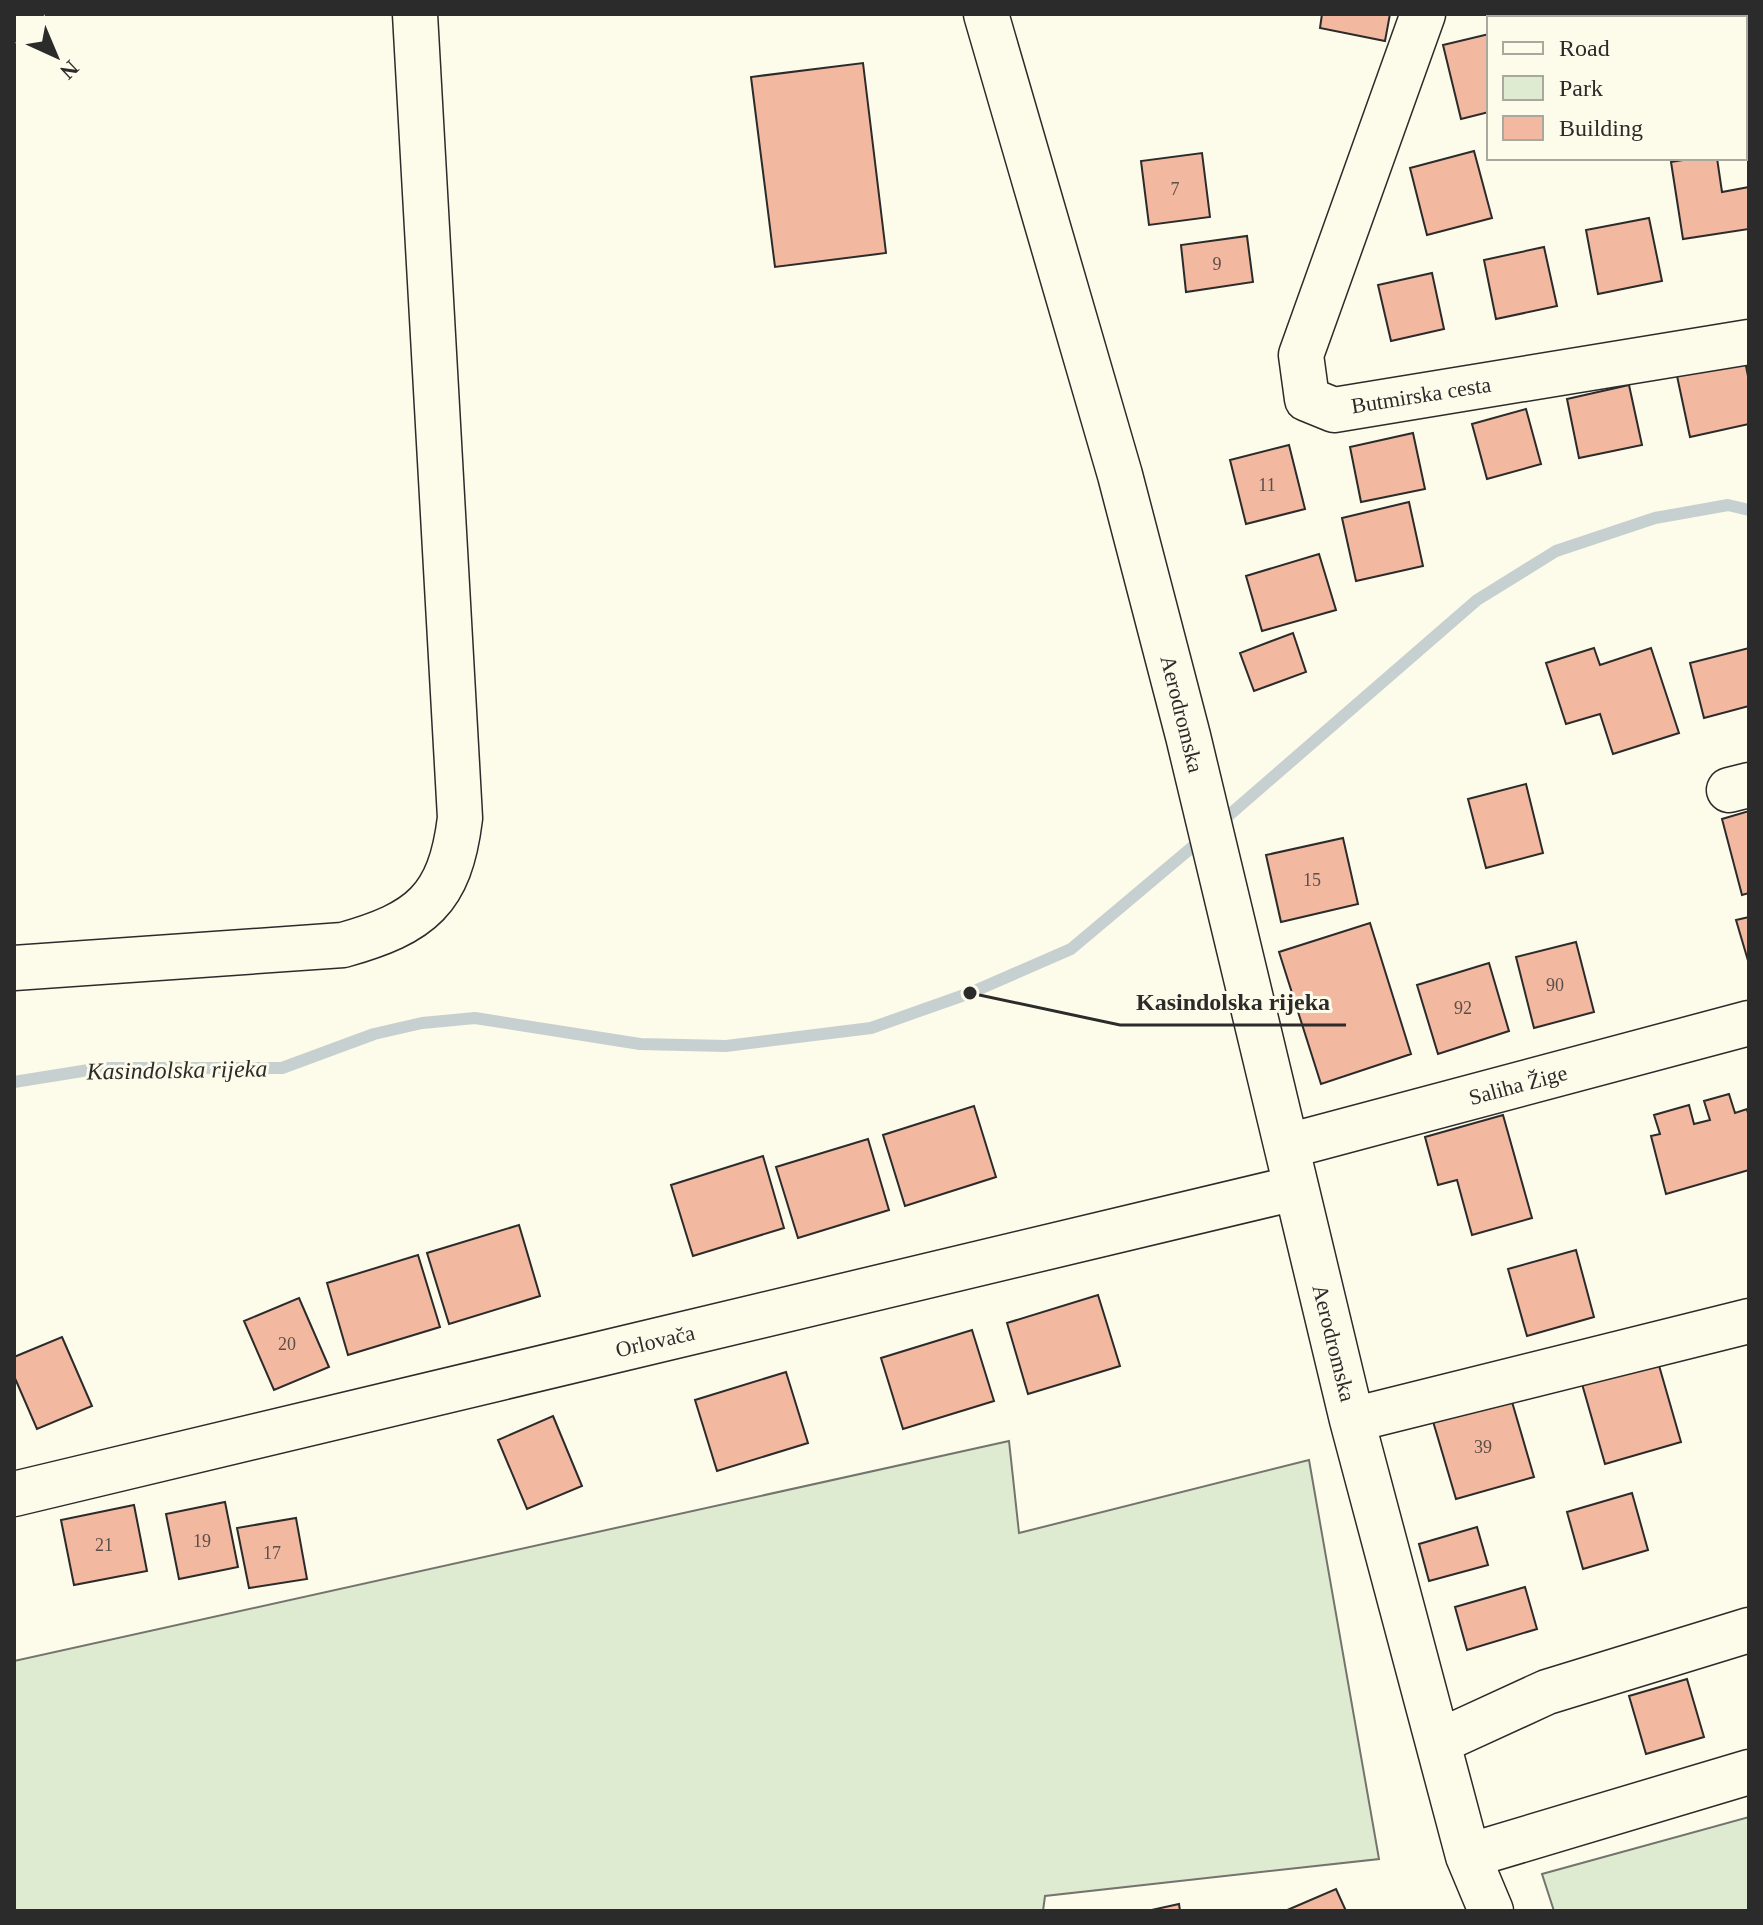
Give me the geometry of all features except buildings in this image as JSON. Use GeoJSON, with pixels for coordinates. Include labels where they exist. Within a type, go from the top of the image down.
{"type":"FeatureCollection","features":[{"type":"Feature","properties":{"kind":"street"},"geometry":{"type":"LineString","coordinates":[[14,968],[343,945],[383,934],[418,913],[440,890],[455,857],[460,818],[415,14]]}},
{"type":"Feature","properties":{"kind":"street","name":"Aerodromska"},"geometry":{"type":"LineString","coordinates":[[986,14],[1120,475],[1188,736],[1352,1420],[1468,1856],[1491,1911]]}},
{"type":"Feature","properties":{"kind":"street","name":"Butmirska cesta"},"geometry":{"type":"LineString","coordinates":[[1423,14],[1317,302],[1301,355],[1307,399],[1334,410],[1749,342]]}},
{"type":"Feature","properties":{"kind":"street","name":"Saliha Žige"},"geometry":{"type":"LineString","coordinates":[[1292,1167],[1749,1023]]}},
{"type":"Feature","properties":{"kind":"street","name":"Orlovača"},"geometry":{"type":"LineString","coordinates":[[14,1494],[1292,1167]]}},
{"type":"Feature","properties":{"kind":"street","name":"Aerodromska"},"geometry":{"type":"LineString","coordinates":[[1352,1420],[1749,1321]]}},
{"type":"Feature","properties":{"kind":"street"},"geometry":{"type":"LineString","coordinates":[[1438,1742],[1547,1692],[1749,1630]]}},
{"type":"Feature","properties":{"kind":"street"},"geometry":{"type":"LineString","coordinates":[[1468,1856],[1749,1772]]}},
{"type":"Feature","properties":{"kind":"green space"},"geometry":{"type":"Polygon","coordinates":[[[1009,1441],[1019,1533],[1309,1460],[1379,1859],[1045,1896],[1043,1911],[14,1911],[14,1661],[1009,1441]]]}},
{"type":"Feature","properties":{"kind":"green space"},"geometry":{"type":"Polygon","coordinates":[[[1749,1817],[1749,1911],[1554,1911],[1542,1874],[1749,1817]]]}},
{"type":"Feature","properties":{"kind":"waterway","name":"Kasindolska rijeka"},"geometry":{"type":"LineString","coordinates":[[1220,823],[1477,600],[1556,551],[1655,518],[1728,505],[1749,510]]}},
{"type":"Feature","properties":{"kind":"waterway","name":"Kasindolska rijeka"},"geometry":{"type":"LineString","coordinates":[[14,1082],[101,1068],[282,1068],[374,1034],[422,1023],[475,1018],[640,1044],[726,1046],[871,1028],[970,993],[1071,949],[1203,838]]}},
{"type":"Feature","properties":{"kind":"place","name":"Kasindolska rijeka"},"geometry":{"type":"Point","coordinates":[970,993]}}]}
